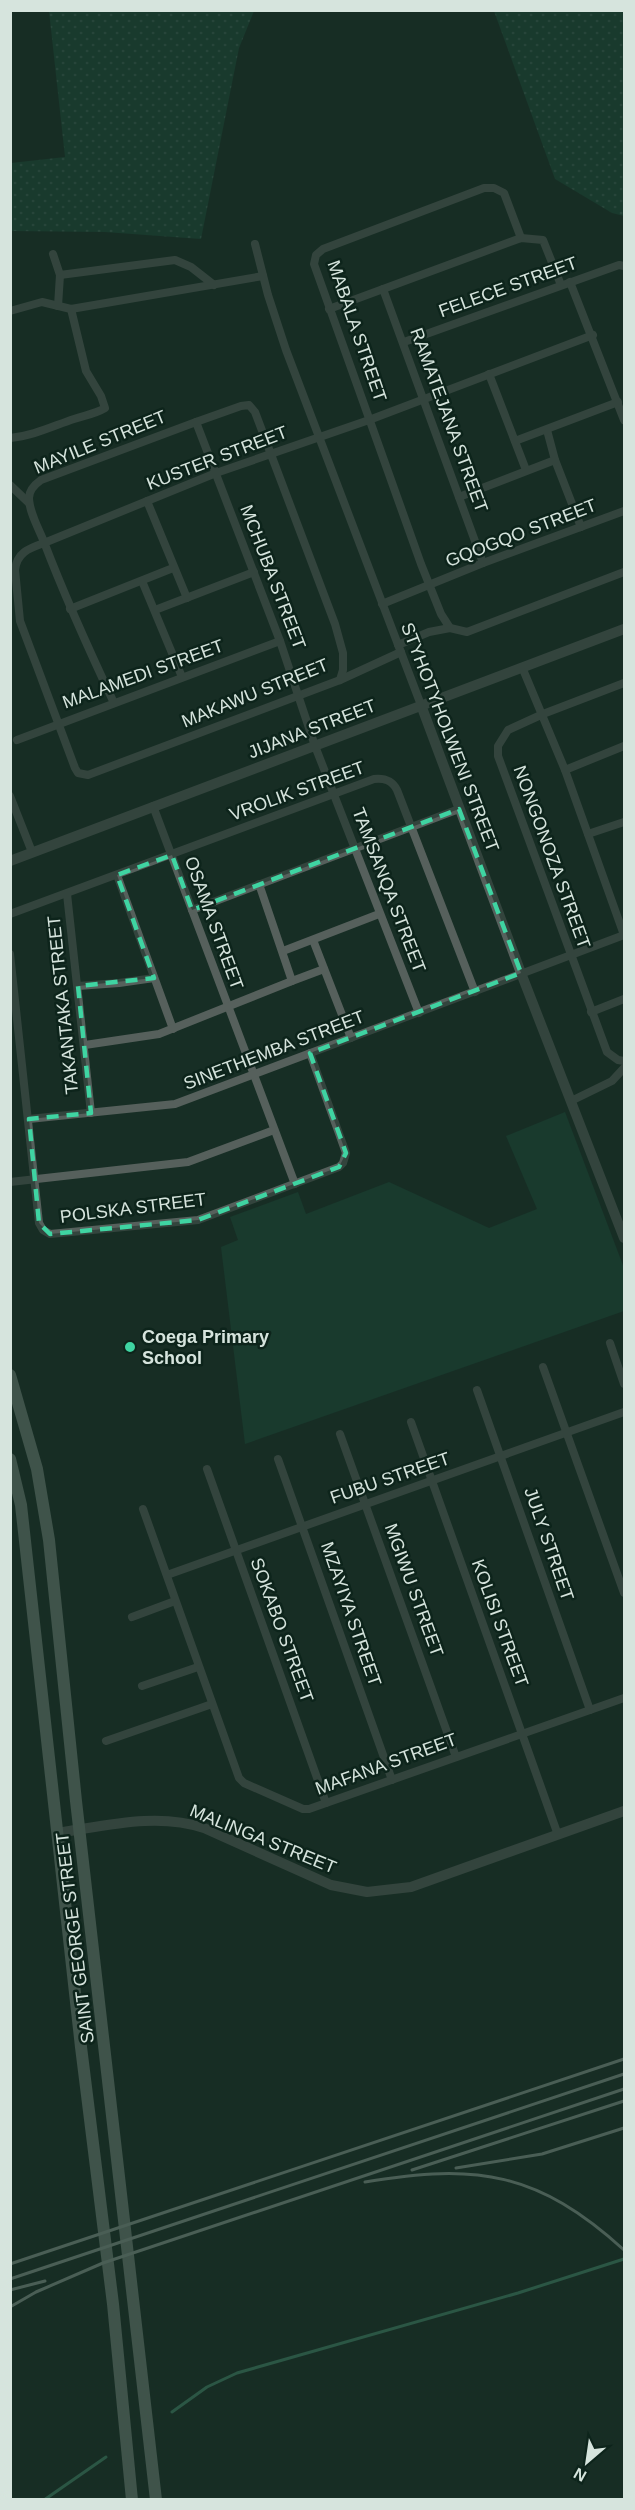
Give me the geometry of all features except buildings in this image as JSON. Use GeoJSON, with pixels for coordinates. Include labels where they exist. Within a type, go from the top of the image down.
{"type":"FeatureCollection","features":[{"type":"Feature","properties":{"kind":"main road","name":"SAINT GEORGE STREET"},"geometry":{"type":"LineString","coordinates":[[10,1375],[35,1460],[49,1540],[156,2499]]}},
{"type":"Feature","properties":{"kind":"main road","name":"SAINT GEORGE STREET"},"geometry":{"type":"LineString","coordinates":[[10,1459],[21,1505],[81,2047],[113,2304],[132,2499]]}},
{"type":"Feature","properties":{"kind":"street","name":"MABALA STREET"},"geometry":{"type":"LineString","coordinates":[[430,586],[329,309],[314,259],[320,252],[484,188],[494,188],[504,193],[521,238]]}},
{"type":"Feature","properties":{"kind":"street"},"geometry":{"type":"LineString","coordinates":[[329,309],[521,238],[543,240],[593,335],[624,420]]}},
{"type":"Feature","properties":{"kind":"street","name":"STYHOTYHOLWENI STREET"},"geometry":{"type":"LineString","coordinates":[[255,244],[286,350],[321,437],[521,973],[624,1238]]}},
{"type":"Feature","properties":{"kind":"street"},"geometry":{"type":"LineString","coordinates":[[53,254],[60,275],[58,306]]}},
{"type":"Feature","properties":{"kind":"street"},"geometry":{"type":"LineString","coordinates":[[60,275],[175,260],[191,267],[214,285]]}},
{"type":"Feature","properties":{"kind":"street","name":"FELECE STREET"},"geometry":{"type":"LineString","coordinates":[[404,342],[566,283],[620,265],[624,266]]}},
{"type":"Feature","properties":{"kind":"street"},"geometry":{"type":"LineString","coordinates":[[10,311],[42,302],[71,309],[263,276]]}},
{"type":"Feature","properties":{"kind":"street","name":"RAMATEJANA STREET"},"geometry":{"type":"LineString","coordinates":[[383,288],[483,563]]}},
{"type":"Feature","properties":{"kind":"street"},"geometry":{"type":"LineString","coordinates":[[10,438],[38,432],[95,414],[105,408],[86,370],[71,309]]}},
{"type":"Feature","properties":{"kind":"street","name":"KUSTER STREET"},"geometry":{"type":"LineString","coordinates":[[58,723],[22,630],[15,570],[25,550],[216,473],[424,400],[593,335]]}},
{"type":"Feature","properties":{"kind":"street"},"geometry":{"type":"LineString","coordinates":[[489,374],[526,470]]}},
{"type":"Feature","properties":{"kind":"street"},"geometry":{"type":"LineString","coordinates":[[515,441],[618,402]]}},
{"type":"Feature","properties":{"kind":"street","name":"MAYILE STREET"},"geometry":{"type":"LineString","coordinates":[[114,703],[70,609],[29,503],[30,490],[41,480],[241,406],[249,405],[255,412],[271,454]]}},
{"type":"Feature","properties":{"kind":"street","name":"MCHUBA STREET"},"geometry":{"type":"LineString","coordinates":[[196,422],[280,641],[315,746]]}},
{"type":"Feature","properties":{"kind":"street"},"geometry":{"type":"LineString","coordinates":[[546,430],[581,527]]}},
{"type":"Feature","properties":{"kind":"street","name":"MAKAWU STREET"},"geometry":{"type":"LineString","coordinates":[[58,723],[75,768],[84,775],[340,680],[343,670],[342,647],[271,454]]}},
{"type":"Feature","properties":{"kind":"street"},"geometry":{"type":"LineString","coordinates":[[459,497],[555,460]]}},
{"type":"Feature","properties":{"kind":"street"},"geometry":{"type":"LineString","coordinates":[[10,486],[29,503]]}},
{"type":"Feature","properties":{"kind":"street"},"geometry":{"type":"LineString","coordinates":[[147,501],[187,598]]}},
{"type":"Feature","properties":{"kind":"street","name":"GQOGQO STREET"},"geometry":{"type":"LineString","coordinates":[[382,604],[483,563],[624,511]]}},
{"type":"Feature","properties":{"kind":"street"},"geometry":{"type":"LineString","coordinates":[[70,609],[173,568]]}},
{"type":"Feature","properties":{"kind":"street"},"geometry":{"type":"LineString","coordinates":[[155,610],[254,572]]}},
{"type":"Feature","properties":{"kind":"street"},"geometry":{"type":"LineString","coordinates":[[340,680],[429,632],[450,627],[467,632],[624,572]]}},
{"type":"Feature","properties":{"kind":"street"},"geometry":{"type":"LineString","coordinates":[[142,581],[182,677]]}},
{"type":"Feature","properties":{"kind":"street"},"geometry":{"type":"LineString","coordinates":[[430,586],[441,614],[450,627]]}},
{"type":"Feature","properties":{"kind":"street","name":"JIJANA STREET"},"geometry":{"type":"LineString","coordinates":[[10,861],[624,629]]}},
{"type":"Feature","properties":{"kind":"street","name":"MALAMEDI STREET"},"geometry":{"type":"LineString","coordinates":[[17,740],[280,641]]}},
{"type":"Feature","properties":{"kind":"street"},"geometry":{"type":"LineString","coordinates":[[522,667],[565,770],[624,935]]}},
{"type":"Feature","properties":{"kind":"street","name":"NONGONOZA STREET"},"geometry":{"type":"LineString","coordinates":[[624,683],[508,730],[498,746],[498,756],[591,1012],[607,1052],[618,1060],[624,1061]]}},
{"type":"Feature","properties":{"kind":"street","name":"TAMSANQA STREET"},"geometry":{"type":"LineString","coordinates":[[315,746],[419,1013]]}},
{"type":"Feature","properties":{"kind":"street"},"geometry":{"type":"LineString","coordinates":[[565,770],[624,746]]}},
{"type":"Feature","properties":{"kind":"street","name":"VROLIK STREET"},"geometry":{"type":"LineString","coordinates":[[172,855],[374,779],[387,780],[397,790],[475,992]]}},
{"type":"Feature","properties":{"kind":"street"},"geometry":{"type":"LineString","coordinates":[[10,796],[32,852]]}},
{"type":"Feature","properties":{"kind":"street"},"geometry":{"type":"LineString","coordinates":[[153,806],[172,855]]}},
{"type":"Feature","properties":{"kind":"street"},"geometry":{"type":"LineString","coordinates":[[192,910],[459,809]]}},
{"type":"Feature","properties":{"kind":"street"},"geometry":{"type":"LineString","coordinates":[[588,834],[624,822]]}},
{"type":"Feature","properties":{"kind":"street","name":"OSAMA STREET"},"geometry":{"type":"LineString","coordinates":[[10,914],[172,855],[295,1184]]}},
{"type":"Feature","properties":{"kind":"street"},"geometry":{"type":"LineString","coordinates":[[117,875],[173,1029]]}},
{"type":"Feature","properties":{"kind":"street"},"geometry":{"type":"LineString","coordinates":[[259,884],[292,981]]}},
{"type":"Feature","properties":{"kind":"street","name":"TAKANTAKA STREET"},"geometry":{"type":"LineString","coordinates":[[67,894],[86,1045],[91,1113]]}},
{"type":"Feature","properties":{"kind":"street"},"geometry":{"type":"LineString","coordinates":[[283,951],[379,914]]}},
{"type":"Feature","properties":{"kind":"street","name":"SINETHEMBA STREET"},"geometry":{"type":"LineString","coordinates":[[29,1119],[175,1104],[624,935]]}},
{"type":"Feature","properties":{"kind":"street"},"geometry":{"type":"LineString","coordinates":[[313,940],[351,1038]]}},
{"type":"Feature","properties":{"kind":"street","name":"POLSKA STREET"},"geometry":{"type":"LineString","coordinates":[[10,954],[34,1179],[40,1225],[46,1233],[53,1235],[198,1220],[339,1167],[346,1153],[310,1053]]}},
{"type":"Feature","properties":{"kind":"street"},"geometry":{"type":"LineString","coordinates":[[86,1045],[159,1034],[324,969]]}},
{"type":"Feature","properties":{"kind":"street"},"geometry":{"type":"LineString","coordinates":[[78,986],[119,984],[154,978]]}},
{"type":"Feature","properties":{"kind":"street"},"geometry":{"type":"LineString","coordinates":[[591,1012],[624,999]]}},
{"type":"Feature","properties":{"kind":"street"},"geometry":{"type":"LineString","coordinates":[[571,1101],[612,1081],[624,1068]]}},
{"type":"Feature","properties":{"kind":"street"},"geometry":{"type":"LineString","coordinates":[[10,1182],[188,1162],[274,1130]]}},
{"type":"Feature","properties":{"kind":"street"},"geometry":{"type":"LineString","coordinates":[[610,1343],[624,1384]]}},
{"type":"Feature","properties":{"kind":"street"},"geometry":{"type":"LineString","coordinates":[[543,1367],[624,1593]]}},
{"type":"Feature","properties":{"kind":"street","name":"JULY STREET"},"geometry":{"type":"LineString","coordinates":[[477,1390],[590,1710]]}},
{"type":"Feature","properties":{"kind":"street","name":"FUBU STREET"},"geometry":{"type":"LineString","coordinates":[[167,1575],[624,1412]]}},
{"type":"Feature","properties":{"kind":"street","name":"KOLISI STREET"},"geometry":{"type":"LineString","coordinates":[[411,1422],[558,1835]]}},
{"type":"Feature","properties":{"kind":"street","name":"MGIWU STREET"},"geometry":{"type":"LineString","coordinates":[[340,1434],[456,1757]]}},
{"type":"Feature","properties":{"kind":"street","name":"MZAYIYA STREET"},"geometry":{"type":"LineString","coordinates":[[278,1459],[392,1780]]}},
{"type":"Feature","properties":{"kind":"street","name":"SOKABO STREET"},"geometry":{"type":"LineString","coordinates":[[207,1469],[326,1803]]}},
{"type":"Feature","properties":{"kind":"street","name":"MAFANA STREET"},"geometry":{"type":"LineString","coordinates":[[143,1509],[239,1779],[303,1809],[326,1803],[624,1698]]}},
{"type":"Feature","properties":{"kind":"street"},"geometry":{"type":"LineString","coordinates":[[132,1617],[175,1601]]}},
{"type":"Feature","properties":{"kind":"street"},"geometry":{"type":"LineString","coordinates":[[141,1686],[198,1667]]}},
{"type":"Feature","properties":{"kind":"street"},"geometry":{"type":"LineString","coordinates":[[106,1741],[212,1704]]}},
{"type":"Feature","properties":{"kind":"street","name":"MALINGA STREET"},"geometry":{"type":"LineString","coordinates":[[57,1833],[154,1820],[183,1822],[204,1828],[321,1882],[344,1889],[367,1892],[411,1887],[624,1811]]}},
{"type":"Feature","properties":{"kind":"highlighted area"},"geometry":{"type":"Polygon","coordinates":[[[459,809],[521,973],[310,1053],[346,1153],[339,1167],[198,1220],[50,1234],[39,1223],[29,1119],[91,1113],[78,986],[154,978],[117,875],[172,855],[192,910],[459,809]]]}},
{"type":"Feature","properties":{"kind":"green space"},"geometry":{"type":"Polygon","coordinates":[[[49,11],[254,11],[239,48],[201,239],[105,232],[11,231],[11,163],[65,157],[49,11]]]}},
{"type":"Feature","properties":{"kind":"green space"},"geometry":{"type":"Polygon","coordinates":[[[494,11],[624,11],[624,216],[612,213],[555,179],[494,11]]]}},
{"type":"Feature","properties":{"kind":"green space"},"geometry":{"type":"Polygon","coordinates":[[[565,1112],[624,1268],[624,1311],[245,1444],[221,1247],[238,1240],[230,1217],[298,1192],[306,1214],[389,1182],[489,1228],[537,1209],[506,1136],[565,1112]]]}},
{"type":"Feature","properties":{"kind":"waterway"},"geometry":{"type":"LineString","coordinates":[[172,2412],[207,2387],[237,2373],[518,2293],[624,2259]]}},
{"type":"Feature","properties":{"kind":"waterway"},"geometry":{"type":"LineString","coordinates":[[44,2500],[106,2457]]}},
{"type":"Feature","properties":{"kind":"railway"},"geometry":{"type":"LineString","coordinates":[[10,2264],[624,2059]]}},
{"type":"Feature","properties":{"kind":"railway"},"geometry":{"type":"LineString","coordinates":[[10,2279],[624,2074]]}},
{"type":"Feature","properties":{"kind":"railway"},"geometry":{"type":"LineString","coordinates":[[10,2307],[36,2292],[103,2263],[624,2089]]}},
{"type":"Feature","properties":{"kind":"railway"},"geometry":{"type":"LineString","coordinates":[[412,2170],[624,2101]]}},
{"type":"Feature","properties":{"kind":"railway"},"geometry":{"type":"LineString","coordinates":[[456,2168],[542,2154],[624,2128]]}},
{"type":"Feature","properties":{"kind":"railway"},"geometry":{"type":"LineString","coordinates":[[365,2182],[441,2174],[473,2175],[504,2180],[534,2189],[563,2204],[593,2224],[624,2250]]}},
{"type":"Feature","properties":{"kind":"railway"},"geometry":{"type":"LineString","coordinates":[[10,2290],[45,2281]]}},
{"type":"Feature","properties":{"kind":"place","name":"Coega Primary School"},"geometry":{"type":"Point","coordinates":[130,1347]}}]}
